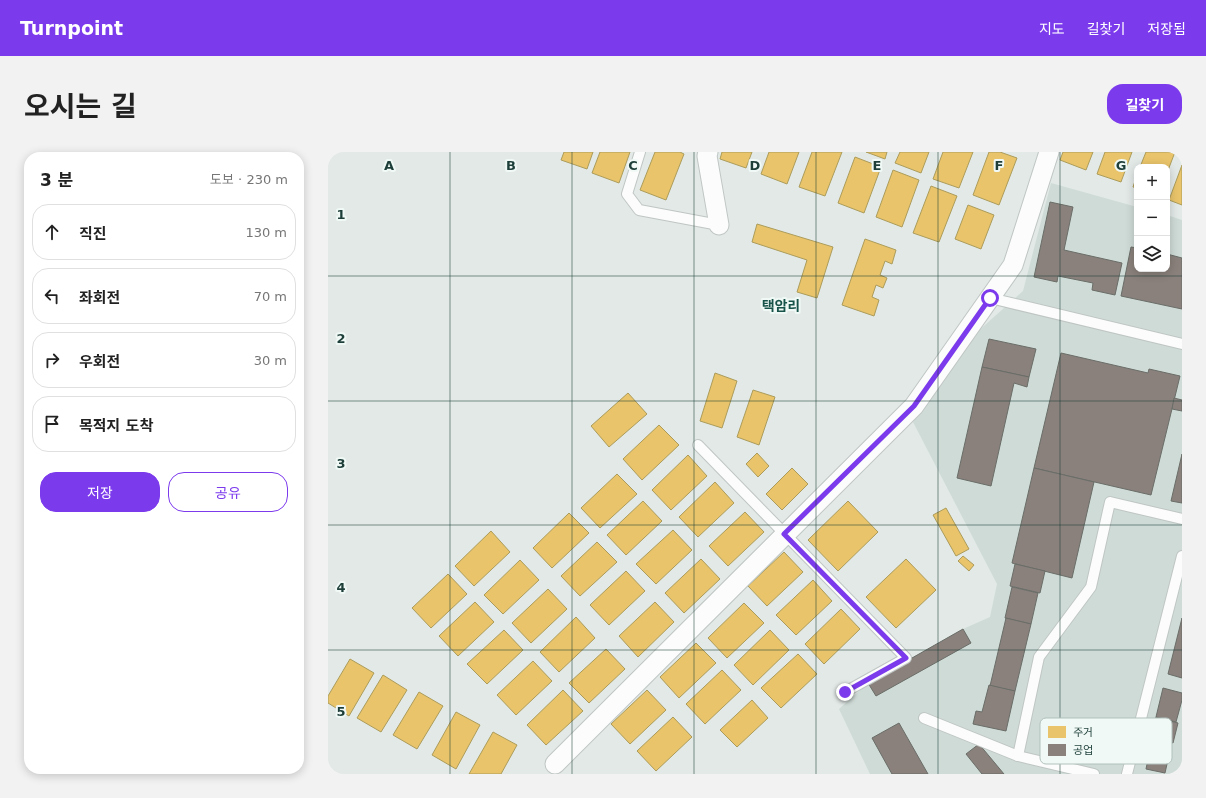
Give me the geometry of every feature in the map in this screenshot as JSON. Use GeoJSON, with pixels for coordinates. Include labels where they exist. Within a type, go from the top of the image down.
{"type":"FeatureCollection","features":[{"type":"Feature","properties":{"kind":"street"},"geometry":{"type":"LineString","coordinates":[[708,152],[707,156],[719,225]]}},
{"type":"Feature","properties":{"kind":"street"},"geometry":{"type":"LineString","coordinates":[[555,764],[914,406],[1012,265],[1049,152]]}},
{"type":"Feature","properties":{"kind":"lane"},"geometry":{"type":"LineString","coordinates":[[640,152],[627,194],[639,210],[719,225]]}},
{"type":"Feature","properties":{"kind":"lane"},"geometry":{"type":"LineString","coordinates":[[990,298],[1182,344]]}},
{"type":"Feature","properties":{"kind":"lane"},"geometry":{"type":"LineString","coordinates":[[698,445],[906,658],[845,692]]}},
{"type":"Feature","properties":{"kind":"lane"},"geometry":{"type":"LineString","coordinates":[[1018,756],[1039,657],[1091,587],[1110,502],[1182,518]]}},
{"type":"Feature","properties":{"kind":"lane"},"geometry":{"type":"LineString","coordinates":[[1141,718],[1182,556]]}},
{"type":"Feature","properties":{"kind":"lane"},"geometry":{"type":"LineString","coordinates":[[924,718],[1018,756],[1040,761]]}},
{"type":"Feature","properties":{"kind":"lane"},"geometry":{"type":"LineString","coordinates":[[1052,764],[1094,774]]}},
{"type":"Feature","properties":{"kind":"lane"},"geometry":{"type":"LineString","coordinates":[[1127,774],[1130,764]]}},
{"type":"Feature","properties":{"kind":"shaded area"},"geometry":{"type":"Polygon","coordinates":[[[1051,183],[1134,206],[1134,272],[1170,272],[1170,216],[1182,220],[1182,774],[870,774],[839,709],[868,683],[963,629],[990,617],[997,584],[913,422],[966,342],[1023,291],[1051,183]]]}},
{"type":"Feature","properties":{"kind":"building: 주거"},"geometry":{"type":"Polygon","coordinates":[[[564,152],[593,152],[587,169],[561,160],[564,152]]]}},
{"type":"Feature","properties":{"kind":"building: 주거"},"geometry":{"type":"Polygon","coordinates":[[[600,152],[630,152],[619,183],[592,173],[600,152]]]}},
{"type":"Feature","properties":{"kind":"building: 주거"},"geometry":{"type":"Polygon","coordinates":[[[655,152],[680,152],[684,154],[666,200],[640,190],[655,152]]]}},
{"type":"Feature","properties":{"kind":"building: 주거"},"geometry":{"type":"Polygon","coordinates":[[[722,152],[752,152],[746,168],[720,159],[722,152]]]}},
{"type":"Feature","properties":{"kind":"building: 주거"},"geometry":{"type":"Polygon","coordinates":[[[769,152],[799,152],[787,184],[761,174],[769,152]]]}},
{"type":"Feature","properties":{"kind":"building: 주거"},"geometry":{"type":"Polygon","coordinates":[[[812,152],[842,152],[825,196],[799,187],[812,152]]]}},
{"type":"Feature","properties":{"kind":"building: 주거"},"geometry":{"type":"Polygon","coordinates":[[[866,152],[887,152],[885,159],[866,152]]]}},
{"type":"Feature","properties":{"kind":"building: 주거"},"geometry":{"type":"Polygon","coordinates":[[[900,152],[929,152],[921,173],[895,163],[900,152]]]}},
{"type":"Feature","properties":{"kind":"building: 주거"},"geometry":{"type":"Polygon","coordinates":[[[943,152],[973,152],[959,188],[933,179],[943,152]]]}},
{"type":"Feature","properties":{"kind":"building: 주거"},"geometry":{"type":"Polygon","coordinates":[[[989,152],[1000,152],[1017,158],[999,205],[973,195],[989,152]]]}},
{"type":"Feature","properties":{"kind":"building: 주거"},"geometry":{"type":"Polygon","coordinates":[[[1063,152],[1093,152],[1086,170],[1060,160],[1063,152]]]}},
{"type":"Feature","properties":{"kind":"building: 주거"},"geometry":{"type":"Polygon","coordinates":[[[1105,152],[1132,152],[1121,182],[1097,174],[1105,152]]]}},
{"type":"Feature","properties":{"kind":"building: 주거"},"geometry":{"type":"Polygon","coordinates":[[[1146,152],[1175,152],[1170,165],[1141,164],[1146,152]]]}},
{"type":"Feature","properties":{"kind":"building: 주거"},"geometry":{"type":"Polygon","coordinates":[[[855,157],[881,167],[864,213],[838,203],[855,157]]]}},
{"type":"Feature","properties":{"kind":"building: 주거"},"geometry":{"type":"Polygon","coordinates":[[[1182,165],[1182,205],[1170,200],[1182,165]]]}},
{"type":"Feature","properties":{"kind":"building: 주거"},"geometry":{"type":"Polygon","coordinates":[[[893,170],[919,180],[902,227],[876,217],[893,170]]]}},
{"type":"Feature","properties":{"kind":"building: 주거"},"geometry":{"type":"Polygon","coordinates":[[[931,186],[957,196],[939,242],[913,233],[931,186]]]}},
{"type":"Feature","properties":{"kind":"building: 주거"},"geometry":{"type":"Polygon","coordinates":[[[968,205],[994,215],[981,249],[955,239],[968,205]]]}},
{"type":"Feature","properties":{"kind":"building: 주거"},"geometry":{"type":"Polygon","coordinates":[[[757,224],[833,247],[817,298],[797,292],[807,260],[752,242],[757,224]]]}},
{"type":"Feature","properties":{"kind":"building: 주거"},"geometry":{"type":"Polygon","coordinates":[[[865,239],[896,250],[892,264],[885,261],[880,275],[887,278],[883,288],[876,285],[872,297],[879,300],[874,316],[842,305],[865,239]]]}},
{"type":"Feature","properties":{"kind":"building: 주거"},"geometry":{"type":"Polygon","coordinates":[[[715,373],[737,381],[722,428],[700,421],[715,373]]]}},
{"type":"Feature","properties":{"kind":"building: 주거"},"geometry":{"type":"Polygon","coordinates":[[[753,390],[775,397],[759,445],[737,437],[753,390]]]}},
{"type":"Feature","properties":{"kind":"building: 주거"},"geometry":{"type":"Polygon","coordinates":[[[628,393],[647,414],[609,447],[591,426],[628,393]]]}},
{"type":"Feature","properties":{"kind":"building: 주거"},"geometry":{"type":"Polygon","coordinates":[[[659,425],[679,445],[642,480],[623,459],[659,425]]]}},
{"type":"Feature","properties":{"kind":"building: 주거"},"geometry":{"type":"Polygon","coordinates":[[[757,453],[769,466],[758,477],[746,464],[757,453]]]}},
{"type":"Feature","properties":{"kind":"building: 주거"},"geometry":{"type":"Polygon","coordinates":[[[688,455],[707,476],[671,510],[652,490],[688,455]]]}},
{"type":"Feature","properties":{"kind":"building: 주거"},"geometry":{"type":"Polygon","coordinates":[[[792,468],[808,484],[782,510],[766,494],[792,468]]]}},
{"type":"Feature","properties":{"kind":"building: 주거"},"geometry":{"type":"Polygon","coordinates":[[[617,474],[637,494],[600,528],[581,508],[617,474]]]}},
{"type":"Feature","properties":{"kind":"building: 주거"},"geometry":{"type":"Polygon","coordinates":[[[715,482],[734,503],[698,537],[679,517],[715,482]]]}},
{"type":"Feature","properties":{"kind":"building: 주거"},"geometry":{"type":"Polygon","coordinates":[[[643,501],[662,521],[626,555],[607,535],[643,501]]]}},
{"type":"Feature","properties":{"kind":"building: 주거"},"geometry":{"type":"Polygon","coordinates":[[[848,501],[878,532],[838,571],[808,540],[848,501]]]}},
{"type":"Feature","properties":{"kind":"building: 주거"},"geometry":{"type":"Polygon","coordinates":[[[946,508],[969,549],[956,556],[933,515],[946,508]]]}},
{"type":"Feature","properties":{"kind":"building: 주거"},"geometry":{"type":"Polygon","coordinates":[[[745,512],[764,532],[728,566],[709,546],[745,512]]]}},
{"type":"Feature","properties":{"kind":"building: 주거"},"geometry":{"type":"Polygon","coordinates":[[[569,513],[589,533],[552,568],[533,548],[569,513]]]}},
{"type":"Feature","properties":{"kind":"building: 주거"},"geometry":{"type":"Polygon","coordinates":[[[673,530],[692,550],[656,584],[636,564],[673,530]]]}},
{"type":"Feature","properties":{"kind":"building: 주거"},"geometry":{"type":"Polygon","coordinates":[[[491,531],[510,552],[474,586],[455,566],[491,531]]]}},
{"type":"Feature","properties":{"kind":"building: 주거"},"geometry":{"type":"Polygon","coordinates":[[[597,542],[617,562],[580,596],[561,576],[597,542]]]}},
{"type":"Feature","properties":{"kind":"building: 주거"},"geometry":{"type":"Polygon","coordinates":[[[784,552],[803,572],[767,606],[748,586],[784,552]]]}},
{"type":"Feature","properties":{"kind":"building: 주거"},"geometry":{"type":"Polygon","coordinates":[[[963,556],[974,565],[969,571],[958,561],[963,556]]]}},
{"type":"Feature","properties":{"kind":"building: 주거"},"geometry":{"type":"Polygon","coordinates":[[[701,559],[720,579],[684,613],[665,593],[701,559]]]}},
{"type":"Feature","properties":{"kind":"building: 주거"},"geometry":{"type":"Polygon","coordinates":[[[906,559],[936,590],[896,628],[866,597],[906,559]]]}},
{"type":"Feature","properties":{"kind":"building: 주거"},"geometry":{"type":"Polygon","coordinates":[[[520,560],[539,580],[503,614],[484,595],[520,560]]]}},
{"type":"Feature","properties":{"kind":"building: 주거"},"geometry":{"type":"Polygon","coordinates":[[[626,571],[645,591],[609,625],[590,605],[626,571]]]}},
{"type":"Feature","properties":{"kind":"building: 주거"},"geometry":{"type":"Polygon","coordinates":[[[448,574],[467,594],[431,628],[412,608],[448,574]]]}},
{"type":"Feature","properties":{"kind":"building: 주거"},"geometry":{"type":"Polygon","coordinates":[[[813,580],[832,601],[796,635],[776,615],[813,580]]]}},
{"type":"Feature","properties":{"kind":"building: 주거"},"geometry":{"type":"Polygon","coordinates":[[[548,589],[567,609],[531,643],[512,623],[548,589]]]}},
{"type":"Feature","properties":{"kind":"building: 주거"},"geometry":{"type":"Polygon","coordinates":[[[475,602],[494,622],[458,656],[439,636],[475,602]]]}},
{"type":"Feature","properties":{"kind":"building: 주거"},"geometry":{"type":"Polygon","coordinates":[[[655,602],[674,622],[638,657],[619,636],[655,602]]]}},
{"type":"Feature","properties":{"kind":"building: 주거"},"geometry":{"type":"Polygon","coordinates":[[[744,603],[764,623],[727,658],[708,638],[744,603]]]}},
{"type":"Feature","properties":{"kind":"building: 주거"},"geometry":{"type":"Polygon","coordinates":[[[841,609],[860,629],[824,664],[805,644],[841,609]]]}},
{"type":"Feature","properties":{"kind":"building: 주거"},"geometry":{"type":"Polygon","coordinates":[[[576,617],[595,638],[559,672],[540,652],[576,617]]]}},
{"type":"Feature","properties":{"kind":"building: 주거"},"geometry":{"type":"Polygon","coordinates":[[[504,630],[523,650],[487,684],[467,664],[504,630]]]}},
{"type":"Feature","properties":{"kind":"building: 주거"},"geometry":{"type":"Polygon","coordinates":[[[770,630],[789,650],[753,685],[734,665],[770,630]]]}},
{"type":"Feature","properties":{"kind":"building: 주거"},"geometry":{"type":"Polygon","coordinates":[[[696,643],[716,663],[679,698],[660,677],[696,643]]]}},
{"type":"Feature","properties":{"kind":"building: 주거"},"geometry":{"type":"Polygon","coordinates":[[[606,649],[625,669],[589,703],[569,683],[606,649]]]}},
{"type":"Feature","properties":{"kind":"building: 주거"},"geometry":{"type":"Polygon","coordinates":[[[798,654],[817,674],[781,708],[761,688],[798,654]]]}},
{"type":"Feature","properties":{"kind":"building: 주거"},"geometry":{"type":"Polygon","coordinates":[[[350,659],[374,673],[349,716],[328,703],[328,696],[350,659]]]}},
{"type":"Feature","properties":{"kind":"building: 주거"},"geometry":{"type":"Polygon","coordinates":[[[533,661],[552,681],[516,715],[497,695],[533,661]]]}},
{"type":"Feature","properties":{"kind":"building: 주거"},"geometry":{"type":"Polygon","coordinates":[[[722,670],[741,690],[705,724],[686,704],[722,670]]]}},
{"type":"Feature","properties":{"kind":"building: 주거"},"geometry":{"type":"Polygon","coordinates":[[[383,675],[407,690],[381,732],[357,718],[383,675]]]}},
{"type":"Feature","properties":{"kind":"building: 주거"},"geometry":{"type":"Polygon","coordinates":[[[563,690],[583,711],[546,745],[527,725],[563,690]]]}},
{"type":"Feature","properties":{"kind":"building: 주거"},"geometry":{"type":"Polygon","coordinates":[[[647,690],[666,710],[630,744],[611,724],[647,690]]]}},
{"type":"Feature","properties":{"kind":"building: 주거"},"geometry":{"type":"Polygon","coordinates":[[[419,692],[443,706],[417,749],[393,735],[419,692]]]}},
{"type":"Feature","properties":{"kind":"building: 주거"},"geometry":{"type":"Polygon","coordinates":[[[752,700],[768,718],[737,747],[720,730],[752,700]]]}},
{"type":"Feature","properties":{"kind":"building: 주거"},"geometry":{"type":"Polygon","coordinates":[[[456,712],[480,725],[456,769],[432,755],[456,712]]]}},
{"type":"Feature","properties":{"kind":"building: 주거"},"geometry":{"type":"Polygon","coordinates":[[[673,717],[692,737],[656,771],[637,751],[673,717]]]}},
{"type":"Feature","properties":{"kind":"building: 주거"},"geometry":{"type":"Polygon","coordinates":[[[493,732],[517,745],[501,774],[469,774],[493,732]]]}},
{"type":"Feature","properties":{"kind":"building: 공업"},"geometry":{"type":"Polygon","coordinates":[[[1050,202],[1073,207],[1064,250],[1122,263],[1115,295],[1092,290],[1093,283],[1058,276],[1057,282],[1034,277],[1050,202]]]}},
{"type":"Feature","properties":{"kind":"building: 공업"},"geometry":{"type":"Polygon","coordinates":[[[1131,247],[1134,248],[1134,272],[1170,272],[1170,255],[1182,258],[1182,309],[1121,296],[1131,247]]]}},
{"type":"Feature","properties":{"kind":"building: 공업"},"geometry":{"type":"Polygon","coordinates":[[[989,339],[1036,349],[1029,377],[982,367],[989,339]]]}},
{"type":"Feature","properties":{"kind":"building: 공업"},"geometry":{"type":"Polygon","coordinates":[[[1061,353],[1148,373],[1149,369],[1180,376],[1151,495],[1034,468],[1061,353]]]}},
{"type":"Feature","properties":{"kind":"building: 공업"},"geometry":{"type":"Polygon","coordinates":[[[982,367],[1029,377],[1027,387],[1014,383],[991,486],[957,478],[982,367]]]}},
{"type":"Feature","properties":{"kind":"building: 공업"},"geometry":{"type":"Polygon","coordinates":[[[1174,398],[1182,400],[1182,411],[1172,409],[1174,398]]]}},
{"type":"Feature","properties":{"kind":"building: 공업"},"geometry":{"type":"Polygon","coordinates":[[[1182,454],[1182,503],[1171,501],[1182,454]]]}},
{"type":"Feature","properties":{"kind":"building: 공업"},"geometry":{"type":"Polygon","coordinates":[[[1034,468],[1094,482],[1072,578],[1012,563],[1034,468]]]}},
{"type":"Feature","properties":{"kind":"building: 공업"},"geometry":{"type":"Polygon","coordinates":[[[1015,564],[1045,571],[1040,593],[1010,586],[1015,564]]]}},
{"type":"Feature","properties":{"kind":"building: 공업"},"geometry":{"type":"Polygon","coordinates":[[[1012,587],[1038,593],[1031,624],[1005,618],[1012,587]]]}},
{"type":"Feature","properties":{"kind":"building: 공업"},"geometry":{"type":"Polygon","coordinates":[[[1006,618],[1031,624],[1015,691],[990,686],[1006,618]]]}},
{"type":"Feature","properties":{"kind":"building: 공업"},"geometry":{"type":"Polygon","coordinates":[[[1182,618],[1182,678],[1168,674],[1182,618]]]}},
{"type":"Feature","properties":{"kind":"building: 공업"},"geometry":{"type":"Polygon","coordinates":[[[963,629],[971,643],[876,696],[868,683],[963,629]]]}},
{"type":"Feature","properties":{"kind":"building: 공업"},"geometry":{"type":"Polygon","coordinates":[[[989,685],[1015,691],[1006,731],[973,724],[976,711],[982,712],[989,685]]]}},
{"type":"Feature","properties":{"kind":"building: 공업"},"geometry":{"type":"Polygon","coordinates":[[[1163,688],[1182,693],[1182,700],[1176,722],[1172,721],[1172,718],[1156,717],[1163,688]]]}},
{"type":"Feature","properties":{"kind":"building: 공업"},"geometry":{"type":"Polygon","coordinates":[[[1172,721],[1178,723],[1172,743],[1172,721]]]}},
{"type":"Feature","properties":{"kind":"building: 공업"},"geometry":{"type":"Polygon","coordinates":[[[899,723],[928,774],[892,774],[872,738],[899,723]]]}},
{"type":"Feature","properties":{"kind":"building: 공업"},"geometry":{"type":"Polygon","coordinates":[[[979,744],[1004,774],[982,774],[966,754],[979,744]]]}},
{"type":"Feature","properties":{"kind":"building: 공업"},"geometry":{"type":"Polygon","coordinates":[[[1147,764],[1167,764],[1165,773],[1146,769],[1147,764]]]}},
{"type":"Feature","properties":{"kind":"district","name":"택암리"},"geometry":{"type":"Point","coordinates":[781,306]}},
{"type":"Feature","properties":{"kind":"route"},"geometry":{"type":"LineString","coordinates":[[845,692],[906,658],[784,534],[914,406],[990,298]]}}]}
